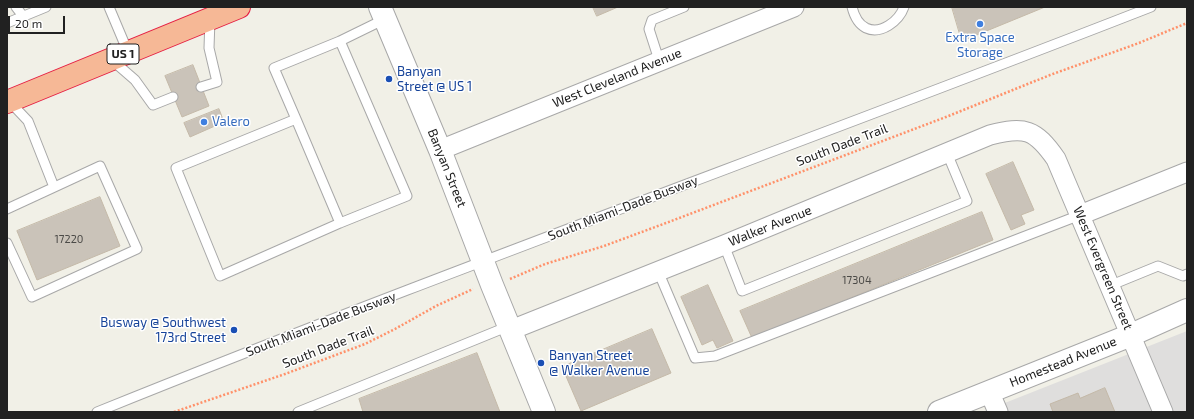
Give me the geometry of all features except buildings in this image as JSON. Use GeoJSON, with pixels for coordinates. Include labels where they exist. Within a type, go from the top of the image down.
{"type":"FeatureCollection","features":[{"type":"Feature","properties":{"kind":"highway","name":"US 1"},"geometry":{"type":"LineString","coordinates":[[8,101],[239,7]]}},
{"type":"Feature","properties":{"kind":"street","name":"West Cleveland Avenue"},"geometry":{"type":"LineString","coordinates":[[440,150],[659,60],[794,7]]}},
{"type":"Feature","properties":{"kind":"street","name":"Banyan Street"},"geometry":{"type":"LineString","coordinates":[[383,13],[440,150],[544,412]]}},
{"type":"Feature","properties":{"kind":"street","name":"Walker Avenue"},"geometry":{"type":"LineString","coordinates":[[510,328],[724,245],[990,135],[1021,130],[1031,132]]}},
{"type":"Feature","properties":{"kind":"street","name":"West Evergreen Street"},"geometry":{"type":"LineString","coordinates":[[1031,132],[1043,142],[1056,159],[1163,412]]}},
{"type":"Feature","properties":{"kind":"street"},"geometry":{"type":"LineString","coordinates":[[1080,215],[1187,172]]}},
{"type":"Feature","properties":{"kind":"street","name":"Homestead Avenue"},"geometry":{"type":"LineString","coordinates":[[939,412],[1131,335],[1187,310]]}},
{"type":"Feature","properties":{"kind":"street"},"geometry":{"type":"LineString","coordinates":[[989,391],[998,412]]}},
{"type":"Feature","properties":{"kind":"lane"},"geometry":{"type":"LineString","coordinates":[[16,7],[23,16]]}},
{"type":"Feature","properties":{"kind":"lane"},"geometry":{"type":"LineString","coordinates":[[7,23],[46,7]]}},
{"type":"Feature","properties":{"kind":"lane"},"geometry":{"type":"LineString","coordinates":[[109,7],[120,56],[135,80],[153,105],[173,97]]}},
{"type":"Feature","properties":{"kind":"lane"},"geometry":{"type":"LineString","coordinates":[[659,60],[649,29],[652,20],[684,7]]}},
{"type":"Feature","properties":{"kind":"lane"},"geometry":{"type":"LineString","coordinates":[[852,7],[858,22],[866,28],[875,29],[891,24],[904,7]]}},
{"type":"Feature","properties":{"kind":"lane","name":"South Miami-Dade Busway"},"geometry":{"type":"LineString","coordinates":[[97,412],[483,261],[1151,7]]}},
{"type":"Feature","properties":{"kind":"lane"},"geometry":{"type":"LineString","coordinates":[[340,223],[274,68],[340,41],[383,13]]}},
{"type":"Feature","properties":{"kind":"lane"},"geometry":{"type":"LineString","coordinates":[[201,87],[217,82],[209,48],[210,19]]}},
{"type":"Feature","properties":{"kind":"lane"},"geometry":{"type":"LineString","coordinates":[[296,119],[176,168],[220,276],[340,223],[407,196],[340,41]]}},
{"type":"Feature","properties":{"kind":"lane"},"geometry":{"type":"LineString","coordinates":[[8,101],[28,121],[54,187]]}},
{"type":"Feature","properties":{"kind":"lane"},"geometry":{"type":"LineString","coordinates":[[724,245],[742,291],[967,201],[947,153]]}},
{"type":"Feature","properties":{"kind":"lane"},"geometry":{"type":"LineString","coordinates":[[7,209],[100,166],[137,249],[32,296],[7,243]]}},
{"type":"Feature","properties":{"kind":"lane"},"geometry":{"type":"LineString","coordinates":[[658,271],[695,358],[715,356],[1080,215]]}},
{"type":"Feature","properties":{"kind":"lane"},"geometry":{"type":"LineString","coordinates":[[1109,286],[1158,266],[1183,276],[1187,274]]}},
{"type":"Feature","properties":{"kind":"lane"},"geometry":{"type":"LineString","coordinates":[[298,412],[510,328]]}},
{"type":"Feature","properties":{"kind":"path","name":"South Dade Trail"},"geometry":{"type":"LineString","coordinates":[[507,281],[546,264],[611,244],[652,229],[946,117],[1050,75],[1139,43],[1187,23]]}},
{"type":"Feature","properties":{"kind":"path","name":"South Dade Trail"},"geometry":{"type":"LineString","coordinates":[[174,412],[285,374],[365,344],[395,330],[436,306],[477,288]]}},
{"type":"Feature","properties":{"kind":"shaded area"},"geometry":{"type":"Polygon","coordinates":[[[1187,331],[1187,412],[982,412],[1187,331]]]}},
{"type":"Feature","properties":{"kind":"place","name":"Extra Space Storage"},"geometry":{"type":"Point","coordinates":[980,24]}},
{"type":"Feature","properties":{"kind":"place","name":"Banyan Street @ US 1"},"geometry":{"type":"Point","coordinates":[389,79]}},
{"type":"Feature","properties":{"kind":"place","name":"Valero"},"geometry":{"type":"Point","coordinates":[204,122]}},
{"type":"Feature","properties":{"kind":"place","name":"Busway @ Southwest 173rd Street"},"geometry":{"type":"Point","coordinates":[234,330]}},
{"type":"Feature","properties":{"kind":"place","name":"Banyan Street @ Walker Avenue"},"geometry":{"type":"Point","coordinates":[541,363]}}]}
